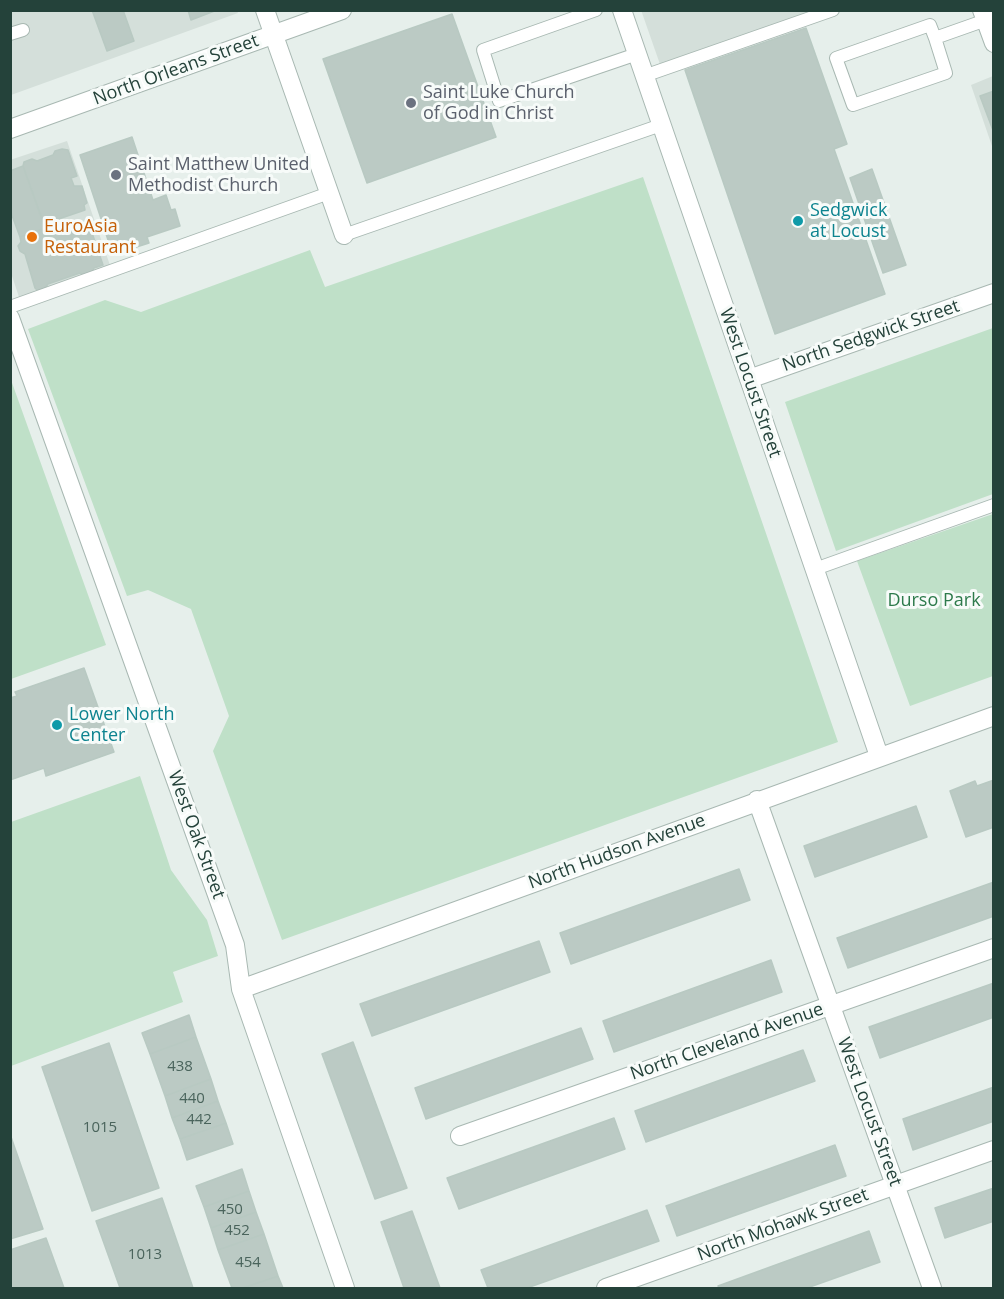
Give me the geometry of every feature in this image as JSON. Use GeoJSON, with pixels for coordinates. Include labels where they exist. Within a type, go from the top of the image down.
{"type":"FeatureCollection","features":[{"type":"Feature","properties":{"kind":"street"},"geometry":{"type":"LineString","coordinates":[[266,10],[344,235]]}},
{"type":"Feature","properties":{"kind":"street","name":"North Orleans Street"},"geometry":{"type":"LineString","coordinates":[[10,129],[342,10]]}},
{"type":"Feature","properties":{"kind":"street","name":"West Locust Street"},"geometry":{"type":"LineString","coordinates":[[621,10],[879,756]]}},
{"type":"Feature","properties":{"kind":"street"},"geometry":{"type":"LineString","coordinates":[[984,15],[993,43]]}},
{"type":"Feature","properties":{"kind":"street","name":"North Sedgwick Street"},"geometry":{"type":"LineString","coordinates":[[749,379],[993,293]]}},
{"type":"Feature","properties":{"kind":"street","name":"West Oak Street"},"geometry":{"type":"LineString","coordinates":[[10,318],[235,945],[241,989],[345,1288]]}},
{"type":"Feature","properties":{"kind":"street","name":"North Hudson Avenue"},"geometry":{"type":"LineString","coordinates":[[241,989],[993,716]]}},
{"type":"Feature","properties":{"kind":"street","name":"West Locust Street"},"geometry":{"type":"LineString","coordinates":[[757,800],[932,1288]]}},
{"type":"Feature","properties":{"kind":"street","name":"North Cleveland Avenue"},"geometry":{"type":"LineString","coordinates":[[460,1136],[993,948]]}},
{"type":"Feature","properties":{"kind":"street","name":"North Mohawk Street"},"geometry":{"type":"LineString","coordinates":[[606,1288],[993,1150]]}},
{"type":"Feature","properties":{"kind":"lane"},"geometry":{"type":"LineString","coordinates":[[596,10],[483,50],[499,101],[637,54]]}},
{"type":"Feature","properties":{"kind":"lane"},"geometry":{"type":"LineString","coordinates":[[644,75],[833,10]]}},
{"type":"Feature","properties":{"kind":"lane"},"geometry":{"type":"LineString","coordinates":[[935,38],[984,15]]}},
{"type":"Feature","properties":{"kind":"lane"},"geometry":{"type":"LineString","coordinates":[[930,25],[935,38],[946,73],[853,105],[836,58],[930,25]]}},
{"type":"Feature","properties":{"kind":"lane"},"geometry":{"type":"LineString","coordinates":[[10,34],[23,30]]}},
{"type":"Feature","properties":{"kind":"lane"},"geometry":{"type":"LineString","coordinates":[[344,235],[661,124]]}},
{"type":"Feature","properties":{"kind":"lane"},"geometry":{"type":"LineString","coordinates":[[10,307],[329,193]]}},
{"type":"Feature","properties":{"kind":"lane"},"geometry":{"type":"LineString","coordinates":[[815,569],[993,505]]}},
{"type":"Feature","properties":{"kind":"shaded area"},"geometry":{"type":"Polygon","coordinates":[[[641,10],[834,11],[662,70],[641,10]]]}},
{"type":"Feature","properties":{"kind":"shaded area"},"geometry":{"type":"Polygon","coordinates":[[[11,11],[237,11],[238,13],[11,95],[11,11]]]}},
{"type":"Feature","properties":{"kind":"shaded area"},"geometry":{"type":"Polygon","coordinates":[[[993,76],[993,149],[971,85],[993,76]]]}},
{"type":"Feature","properties":{"kind":"shaded area"},"geometry":{"type":"Polygon","coordinates":[[[67,141],[112,271],[21,303],[11,273],[10,160],[67,141]]]}},
{"type":"Feature","properties":{"kind":"green space"},"geometry":{"type":"Polygon","coordinates":[[[643,177],[838,742],[282,940],[213,751],[229,716],[191,609],[148,590],[127,596],[28,329],[105,300],[141,312],[310,250],[325,287],[643,177]]]}},
{"type":"Feature","properties":{"kind":"green space"},"geometry":{"type":"Polygon","coordinates":[[[993,328],[993,494],[836,551],[785,402],[993,328]]]}},
{"type":"Feature","properties":{"kind":"green space"},"geometry":{"type":"Polygon","coordinates":[[[11,380],[106,645],[10,679],[11,380]]]}},
{"type":"Feature","properties":{"kind":"green space","name":"Durso Park"},"geometry":{"type":"Polygon","coordinates":[[[993,514],[993,676],[910,706],[857,561],[993,514]]]}},
{"type":"Feature","properties":{"kind":"green space"},"geometry":{"type":"Polygon","coordinates":[[[140,776],[171,870],[207,920],[218,956],[173,972],[183,1002],[11,1066],[11,822],[140,776]]]}},
{"type":"Feature","properties":{"kind":"building"},"geometry":{"type":"Polygon","coordinates":[[[92,10],[123,10],[134,41],[107,51],[92,10]]]}},
{"type":"Feature","properties":{"kind":"building"},"geometry":{"type":"Polygon","coordinates":[[[188,10],[217,10],[191,20],[188,10]]]}},
{"type":"Feature","properties":{"kind":"building","name":"Saint Luke Church of God in Christ"},"geometry":{"type":"Polygon","coordinates":[[[452,14],[496,137],[367,183],[323,59],[452,14]]]}},
{"type":"Feature","properties":{"kind":"building","name":"Sedgwick at Locust"},"geometry":{"type":"Polygon","coordinates":[[[806,28],[847,144],[834,149],[885,294],[775,334],[685,70],[806,28]]]}},
{"type":"Feature","properties":{"kind":"building"},"geometry":{"type":"Polygon","coordinates":[[[994,91],[994,133],[980,96],[994,91]]]}},
{"type":"Feature","properties":{"kind":"building","name":"Saint Matthew United Methodist Church"},"geometry":{"type":"Polygon","coordinates":[[[132,137],[153,200],[166,195],[171,210],[175,209],[180,226],[147,237],[149,243],[127,250],[125,244],[111,249],[80,155],[132,137]]]}},
{"type":"Feature","properties":{"kind":"building"},"geometry":{"type":"Polygon","coordinates":[[[62,149],[68,150],[77,176],[71,178],[74,186],[82,186],[87,203],[84,205],[85,210],[44,224],[23,166],[24,162],[32,159],[37,161],[62,149]]]}},
{"type":"Feature","properties":{"kind":"building"},"geometry":{"type":"Polygon","coordinates":[[[23,166],[45,228],[20,237],[10,210],[10,171],[23,166]]]}},
{"type":"Feature","properties":{"kind":"building"},"geometry":{"type":"Polygon","coordinates":[[[872,169],[906,265],[883,273],[850,178],[872,169]]]}},
{"type":"Feature","properties":{"kind":"building"},"geometry":{"type":"Polygon","coordinates":[[[88,221],[103,265],[94,268],[91,274],[85,276],[80,273],[37,290],[25,254],[18,246],[21,242],[20,237],[62,225],[63,230],[88,221]]]}},
{"type":"Feature","properties":{"kind":"building","name":"Lower North Center"},"geometry":{"type":"Polygon","coordinates":[[[84,668],[114,752],[46,776],[44,768],[10,780],[10,698],[17,696],[15,692],[84,668]]]}},
{"type":"Feature","properties":{"kind":"building"},"geometry":{"type":"Polygon","coordinates":[[[994,780],[994,827],[966,837],[950,791],[975,781],[977,786],[994,780]]]}},
{"type":"Feature","properties":{"kind":"building"},"geometry":{"type":"Polygon","coordinates":[[[916,806],[927,837],[815,877],[804,846],[916,806]]]}},
{"type":"Feature","properties":{"kind":"building"},"geometry":{"type":"Polygon","coordinates":[[[739,869],[750,900],[571,964],[560,933],[739,869]]]}},
{"type":"Feature","properties":{"kind":"building"},"geometry":{"type":"Polygon","coordinates":[[[994,882],[994,916],[848,968],[837,938],[994,882]]]}},
{"type":"Feature","properties":{"kind":"building"},"geometry":{"type":"Polygon","coordinates":[[[539,941],[550,972],[372,1036],[360,1004],[539,941]]]}},
{"type":"Feature","properties":{"kind":"building"},"geometry":{"type":"Polygon","coordinates":[[[771,960],[782,992],[614,1052],[603,1021],[771,960]]]}},
{"type":"Feature","properties":{"kind":"building"},"geometry":{"type":"Polygon","coordinates":[[[994,983],[994,1017],[880,1058],[869,1027],[994,983]]]}},
{"type":"Feature","properties":{"kind":"building"},"geometry":{"type":"Polygon","coordinates":[[[189,1015],[196,1037],[150,1054],[142,1033],[189,1015]]]}},
{"type":"Feature","properties":{"kind":"building"},"geometry":{"type":"Polygon","coordinates":[[[581,1028],[593,1059],[426,1119],[415,1088],[581,1028]]]}},
{"type":"Feature","properties":{"kind":"building"},"geometry":{"type":"Polygon","coordinates":[[[196,1037],[211,1079],[165,1096],[150,1054],[196,1037]]]}},
{"type":"Feature","properties":{"kind":"building"},"geometry":{"type":"Polygon","coordinates":[[[353,1042],[407,1188],[375,1199],[322,1054],[353,1042]]]}},
{"type":"Feature","properties":{"kind":"building"},"geometry":{"type":"Polygon","coordinates":[[[109,1043],[159,1188],[92,1211],[42,1067],[109,1043]]]}},
{"type":"Feature","properties":{"kind":"building"},"geometry":{"type":"Polygon","coordinates":[[[803,1050],[815,1081],[646,1142],[635,1111],[803,1050]]]}},
{"type":"Feature","properties":{"kind":"building"},"geometry":{"type":"Polygon","coordinates":[[[211,1079],[218,1101],[172,1118],[165,1096],[211,1079]]]}},
{"type":"Feature","properties":{"kind":"building"},"geometry":{"type":"Polygon","coordinates":[[[994,1087],[994,1121],[913,1150],[903,1119],[994,1087]]]}},
{"type":"Feature","properties":{"kind":"building"},"geometry":{"type":"Polygon","coordinates":[[[218,1101],[226,1123],[180,1139],[172,1118],[218,1101]]]}},
{"type":"Feature","properties":{"kind":"building"},"geometry":{"type":"Polygon","coordinates":[[[614,1118],[625,1149],[459,1209],[447,1178],[614,1118]]]}},
{"type":"Feature","properties":{"kind":"building"},"geometry":{"type":"Polygon","coordinates":[[[226,1123],[233,1144],[187,1160],[180,1139],[226,1123]]]}},
{"type":"Feature","properties":{"kind":"building"},"geometry":{"type":"Polygon","coordinates":[[[10,1134],[43,1229],[10,1239],[10,1134]]]}},
{"type":"Feature","properties":{"kind":"building"},"geometry":{"type":"Polygon","coordinates":[[[835,1145],[846,1176],[677,1236],[666,1206],[835,1145]]]}},
{"type":"Feature","properties":{"kind":"building"},"geometry":{"type":"Polygon","coordinates":[[[242,1169],[249,1191],[204,1207],[196,1186],[242,1169]]]}},
{"type":"Feature","properties":{"kind":"building"},"geometry":{"type":"Polygon","coordinates":[[[994,1188],[994,1221],[945,1238],[935,1208],[994,1188]]]}},
{"type":"Feature","properties":{"kind":"building"},"geometry":{"type":"Polygon","coordinates":[[[249,1191],[256,1212],[211,1228],[204,1207],[249,1191]]]}},
{"type":"Feature","properties":{"kind":"building"},"geometry":{"type":"Polygon","coordinates":[[[162,1198],[193,1288],[120,1288],[96,1221],[162,1198]]]}},
{"type":"Feature","properties":{"kind":"building"},"geometry":{"type":"Polygon","coordinates":[[[647,1210],[659,1241],[527,1288],[488,1288],[481,1270],[647,1210]]]}},
{"type":"Feature","properties":{"kind":"building"},"geometry":{"type":"Polygon","coordinates":[[[412,1211],[440,1288],[404,1288],[381,1222],[412,1211]]]}},
{"type":"Feature","properties":{"kind":"building"},"geometry":{"type":"Polygon","coordinates":[[[256,1212],[264,1234],[218,1250],[211,1228],[256,1212]]]}},
{"type":"Feature","properties":{"kind":"building"},"geometry":{"type":"Polygon","coordinates":[[[869,1231],[880,1262],[807,1288],[719,1288],[718,1286],[869,1231]]]}},
{"type":"Feature","properties":{"kind":"building"},"geometry":{"type":"Polygon","coordinates":[[[264,1234],[278,1276],[243,1288],[232,1288],[218,1250],[264,1234]]]}},
{"type":"Feature","properties":{"kind":"building"},"geometry":{"type":"Polygon","coordinates":[[[46,1238],[64,1288],[10,1288],[10,1250],[46,1238]]]}},
{"type":"Feature","properties":{"kind":"building"},"geometry":{"type":"Polygon","coordinates":[[[278,1276],[283,1288],[243,1288],[278,1276]]]}},
{"type":"Feature","properties":{"kind":"place","name":"Saint Luke Church of God in Christ"},"geometry":{"type":"Point","coordinates":[411,103]}},
{"type":"Feature","properties":{"kind":"place","name":"Saint Matthew United Methodist Church"},"geometry":{"type":"Point","coordinates":[116,175]}},
{"type":"Feature","properties":{"kind":"place","name":"Sedgwick at Locust"},"geometry":{"type":"Point","coordinates":[798,221]}},
{"type":"Feature","properties":{"kind":"place","name":"EuroAsia Restaurant"},"geometry":{"type":"Point","coordinates":[32,237]}},
{"type":"Feature","properties":{"kind":"place","name":"Lower North Center"},"geometry":{"type":"Point","coordinates":[57,725]}}]}
